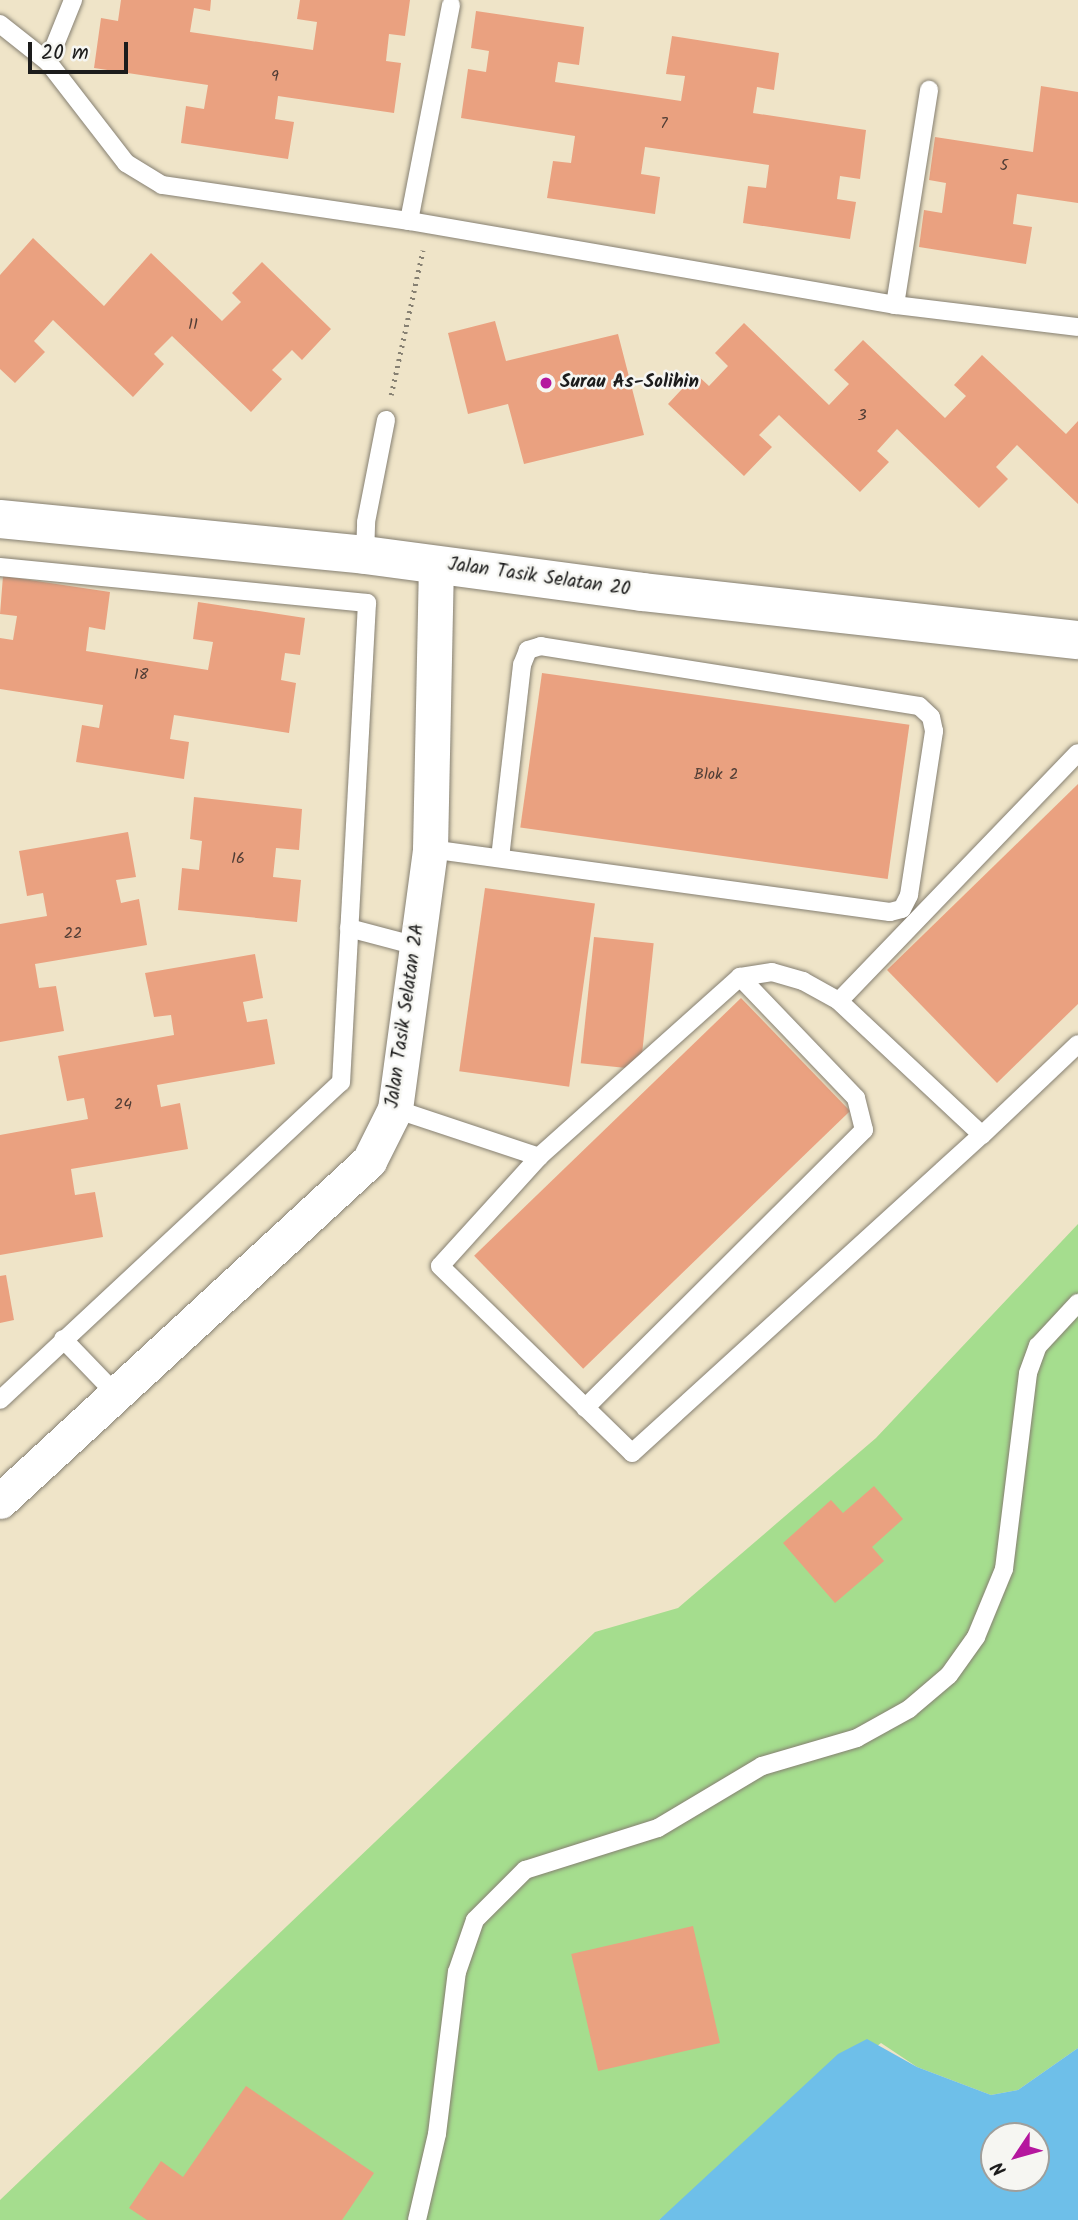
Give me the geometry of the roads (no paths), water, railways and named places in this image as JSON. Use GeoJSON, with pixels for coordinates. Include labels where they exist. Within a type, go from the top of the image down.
{"type":"FeatureCollection","features":[{"type":"Feature","properties":{"kind":"street","name":"Jalan Tasik Selatan 20"},"geometry":{"type":"LineString","coordinates":[[0,519],[365,555],[1078,640]]}},
{"type":"Feature","properties":{"kind":"street","name":"Jalan Tasik Selatan 2A"},"geometry":{"type":"LineString","coordinates":[[0,1501],[369,1161],[395,1109],[430,849],[436,564]]}},
{"type":"Feature","properties":{"kind":"lane"},"geometry":{"type":"LineString","coordinates":[[48,62],[74,0]]}},
{"type":"Feature","properties":{"kind":"lane"},"geometry":{"type":"LineString","coordinates":[[409,221],[451,5]]}},
{"type":"Feature","properties":{"kind":"lane"},"geometry":{"type":"LineString","coordinates":[[0,24],[48,62],[126,163],[162,185],[409,221],[895,305],[1078,327]]}},
{"type":"Feature","properties":{"kind":"lane"},"geometry":{"type":"LineString","coordinates":[[895,305],[929,90]]}},
{"type":"Feature","properties":{"kind":"lane"},"geometry":{"type":"LineString","coordinates":[[365,555],[366,522],[386,420]]}},
{"type":"Feature","properties":{"kind":"lane"},"geometry":{"type":"LineString","coordinates":[[0,567],[368,603],[341,1082],[0,1400]]}},
{"type":"Feature","properties":{"kind":"lane"},"geometry":{"type":"LineString","coordinates":[[430,849],[890,912],[902,909],[909,895],[934,731],[931,717],[919,706],[541,646],[528,650],[522,665],[500,858]]}},
{"type":"Feature","properties":{"kind":"lane"},"geometry":{"type":"LineString","coordinates":[[839,1001],[1078,753]]}},
{"type":"Feature","properties":{"kind":"lane"},"geometry":{"type":"LineString","coordinates":[[349,928],[417,946]]}},
{"type":"Feature","properties":{"kind":"lane"},"geometry":{"type":"LineString","coordinates":[[982,1135],[839,1001],[803,981],[772,972],[740,977],[539,1157],[440,1266],[632,1453],[982,1135],[1078,1044]]}},
{"type":"Feature","properties":{"kind":"lane"},"geometry":{"type":"LineString","coordinates":[[585,1408],[864,1130],[856,1098],[740,977]]}},
{"type":"Feature","properties":{"kind":"lane"},"geometry":{"type":"LineString","coordinates":[[395,1109],[539,1157]]}},
{"type":"Feature","properties":{"kind":"lane"},"geometry":{"type":"LineString","coordinates":[[417,2220],[437,2134],[457,1972],[471,1929],[488,1902],[525,1870],[658,1828],[762,1766],[825,1750],[886,1724],[949,1675],[976,1637],[1004,1569],[1028,1373],[1038,1346],[1078,1303]]}},
{"type":"Feature","properties":{"kind":"lane"},"geometry":{"type":"LineString","coordinates":[[63,1339],[116,1394]]}},
{"type":"Feature","properties":{"kind":"water"},"geometry":{"type":"Polygon","coordinates":[[[867,2039],[917,2067],[991,2095],[1018,2090],[1078,2048],[1078,2220],[659,2220],[838,2054],[867,2039]]]}},
{"type":"Feature","properties":{"kind":"place","name":"Surau As-Solihin"},"geometry":{"type":"Point","coordinates":[546,383]}}]}
